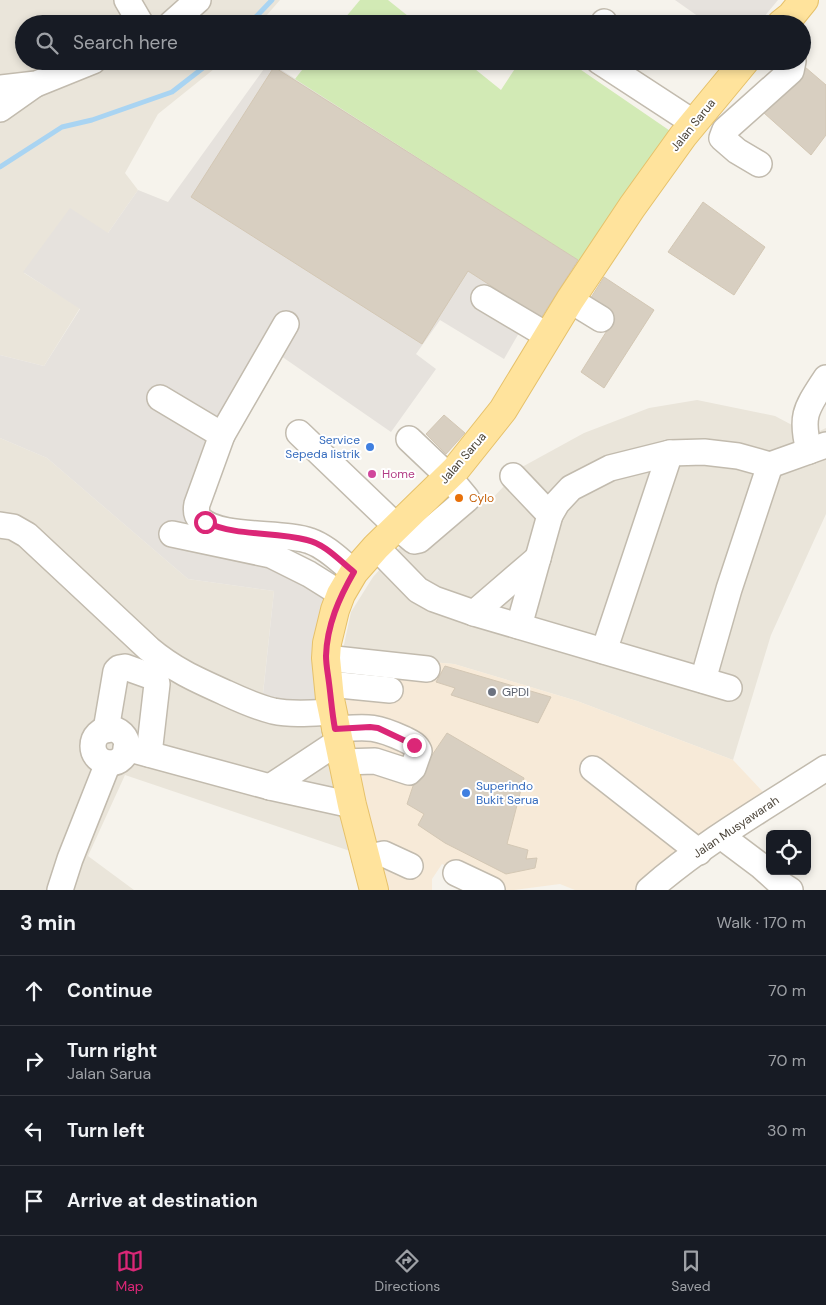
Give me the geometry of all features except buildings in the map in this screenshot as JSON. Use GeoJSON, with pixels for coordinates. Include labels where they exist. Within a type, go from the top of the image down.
{"type":"FeatureCollection","features":[{"type":"Feature","properties":{"kind":"main road"},"geometry":{"type":"LineString","coordinates":[[775,15],[783,0]]}},
{"type":"Feature","properties":{"kind":"main road"},"geometry":{"type":"LineString","coordinates":[[792,15],[804,0]]}},
{"type":"Feature","properties":{"kind":"main road","name":"Jalan Sarua"},"geometry":{"type":"LineString","coordinates":[[374,890],[352,805],[337,736],[326,658],[330,627],[348,583],[376,547],[475,447],[503,410],[570,300],[632,207],[694,123],[738,70]]}},
{"type":"Feature","properties":{"kind":"street"},"geometry":{"type":"LineString","coordinates":[[126,0],[135,15]]}},
{"type":"Feature","properties":{"kind":"street"},"geometry":{"type":"LineString","coordinates":[[181,15],[198,0]]}},
{"type":"Feature","properties":{"kind":"street"},"geometry":{"type":"LineString","coordinates":[[0,109],[36,84],[71,70]]}},
{"type":"Feature","properties":{"kind":"street"},"geometry":{"type":"LineString","coordinates":[[612,70],[694,123]]}},
{"type":"Feature","properties":{"kind":"street"},"geometry":{"type":"LineString","coordinates":[[759,164],[737,151],[722,138],[724,130],[791,70]]}},
{"type":"Feature","properties":{"kind":"street"},"geometry":{"type":"LineString","coordinates":[[0,88],[36,84]]}},
{"type":"Feature","properties":{"kind":"street"},"geometry":{"type":"LineString","coordinates":[[484,298],[548,336]]}},
{"type":"Feature","properties":{"kind":"street"},"geometry":{"type":"LineString","coordinates":[[570,300],[602,318]]}},
{"type":"Feature","properties":{"kind":"street"},"geometry":{"type":"LineString","coordinates":[[286,324],[222,435],[196,504],[196,512],[200,518],[224,530],[308,540],[321,546],[348,583]]}},
{"type":"Feature","properties":{"kind":"street"},"geometry":{"type":"LineString","coordinates":[[519,626],[550,515],[557,503],[571,488],[610,468],[670,453],[712,453],[738,456],[770,465],[817,448],[804,431],[804,420],[812,399],[826,378]]}},
{"type":"Feature","properties":{"kind":"street"},"geometry":{"type":"LineString","coordinates":[[160,398],[222,435]]}},
{"type":"Feature","properties":{"kind":"street"},"geometry":{"type":"LineString","coordinates":[[299,433],[396,526]]}},
{"type":"Feature","properties":{"kind":"street"},"geometry":{"type":"LineString","coordinates":[[409,439],[448,476]]}},
{"type":"Feature","properties":{"kind":"street"},"geometry":{"type":"LineString","coordinates":[[604,651],[670,453]]}},
{"type":"Feature","properties":{"kind":"street"},"geometry":{"type":"LineString","coordinates":[[702,680],[770,465]]}},
{"type":"Feature","properties":{"kind":"street"},"geometry":{"type":"LineString","coordinates":[[513,476],[550,515]]}},
{"type":"Feature","properties":{"kind":"street"},"geometry":{"type":"LineString","coordinates":[[0,524],[13,527],[27,535],[166,664],[188,676],[249,703],[290,713],[337,736],[375,761],[409,772],[413,768],[419,751],[414,745],[378,728],[370,727],[337,736],[270,787]]}},
{"type":"Feature","properties":{"kind":"street"},"geometry":{"type":"LineString","coordinates":[[172,534],[271,555],[309,574],[348,583]]}},
{"type":"Feature","properties":{"kind":"street"},"geometry":{"type":"LineString","coordinates":[[376,547],[418,590],[434,599],[474,614],[729,688]]}},
{"type":"Feature","properties":{"kind":"street"},"geometry":{"type":"LineString","coordinates":[[474,614],[538,558]]}},
{"type":"Feature","properties":{"kind":"street"},"geometry":{"type":"LineString","coordinates":[[326,658],[427,669]]}},
{"type":"Feature","properties":{"kind":"street"},"geometry":{"type":"LineString","coordinates":[[60,890],[70,859],[127,755],[157,684],[153,676],[125,667],[119,668],[116,671],[106,730],[97,735],[93,744],[93,750],[98,759],[127,755],[352,805]]}},
{"type":"Feature","properties":{"kind":"street"},"geometry":{"type":"LineString","coordinates":[[329,684],[390,690]]}},
{"type":"Feature","properties":{"kind":"street"},"geometry":{"type":"LineString","coordinates":[[378,728],[382,763]]}},
{"type":"Feature","properties":{"kind":"street"},"geometry":{"type":"LineString","coordinates":[[593,768],[699,852]]}},
{"type":"Feature","properties":{"kind":"street","name":"Jalan Musyawarah"},"geometry":{"type":"LineString","coordinates":[[649,890],[662,878],[721,836],[826,768]]}},
{"type":"Feature","properties":{"kind":"street"},"geometry":{"type":"LineString","coordinates":[[721,836],[790,890]]}},
{"type":"Feature","properties":{"kind":"street"},"geometry":{"type":"LineString","coordinates":[[365,858],[384,854],[410,866]]}},
{"type":"Feature","properties":{"kind":"street"},"geometry":{"type":"LineString","coordinates":[[456,873],[492,890]]}},
{"type":"Feature","properties":{"kind":"shaded area"},"geometry":{"type":"Polygon","coordinates":[[[0,0],[280,0],[267,15],[15,15],[15,70],[213,70],[158,114],[125,173],[138,190],[108,233],[24,273],[80,308],[44,366],[0,355],[0,0]]]}},
{"type":"Feature","properties":{"kind":"shaded area"},"geometry":{"type":"Polygon","coordinates":[[[675,0],[778,0],[766,15],[696,15],[675,0]]]}},
{"type":"Feature","properties":{"kind":"shaded area"},"geometry":{"type":"Polygon","coordinates":[[[263,70],[281,70],[587,266],[553,316],[527,319],[504,359],[440,320],[416,354],[436,369],[391,432],[281,356],[219,446],[217,491],[191,539],[274,558],[337,598],[327,715],[263,694],[274,591],[188,579],[47,458],[0,438],[0,355],[44,366],[80,309],[23,272],[70,208],[108,233],[138,190],[168,202],[263,70]]]}},
{"type":"Feature","properties":{"kind":"shaded area"},"geometry":{"type":"Polygon","coordinates":[[[697,400],[775,416],[811,435],[826,428],[826,514],[771,635],[733,760],[577,701],[454,664],[342,654],[351,612],[373,577],[463,478],[486,505],[522,467],[584,433],[649,408],[697,400]]]}},
{"type":"Feature","properties":{"kind":"shaded area"},"geometry":{"type":"Polygon","coordinates":[[[0,438],[47,458],[188,579],[274,591],[263,693],[327,715],[356,853],[125,775],[88,856],[134,890],[0,890],[0,438]]]}},
{"type":"Feature","properties":{"kind":"shaded area"},"geometry":{"type":"Polygon","coordinates":[[[342,654],[454,664],[577,701],[733,760],[778,808],[648,890],[575,890],[560,884],[499,890],[442,864],[432,879],[432,890],[387,890],[366,824],[348,725],[342,654]]]}},
{"type":"Feature","properties":{"kind":"green space"},"geometry":{"type":"Polygon","coordinates":[[[360,0],[388,0],[407,15],[348,15],[360,0]]]}},
{"type":"Feature","properties":{"kind":"green space"},"geometry":{"type":"Polygon","coordinates":[[[302,70],[476,70],[501,90],[514,70],[581,70],[679,137],[587,266],[295,79],[302,70]]]}},
{"type":"Feature","properties":{"kind":"waterway"},"geometry":{"type":"LineString","coordinates":[[258,15],[272,0]]}},
{"type":"Feature","properties":{"kind":"waterway"},"geometry":{"type":"LineString","coordinates":[[0,167],[62,127],[92,120],[172,92],[200,70]]}},
{"type":"Feature","properties":{"kind":"place","name":"Service Sepeda listrik"},"geometry":{"type":"Point","coordinates":[370,447]}},
{"type":"Feature","properties":{"kind":"place","name":"Home"},"geometry":{"type":"Point","coordinates":[372,474]}},
{"type":"Feature","properties":{"kind":"place","name":"Cylo"},"geometry":{"type":"Point","coordinates":[459,498]}},
{"type":"Feature","properties":{"kind":"place","name":"GPDI"},"geometry":{"type":"Point","coordinates":[492,692]}},
{"type":"Feature","properties":{"kind":"place","name":"Superindo Bukit Serua"},"geometry":{"type":"Point","coordinates":[466,793]}},
{"type":"Feature","properties":{"kind":"route"},"geometry":{"type":"LineString","coordinates":[[205,522],[224,530],[308,540],[321,546],[354,572],[341,594],[330,627],[327,643],[326,658],[331,712],[335,729],[378,728],[386,730],[414,745]]}}]}
